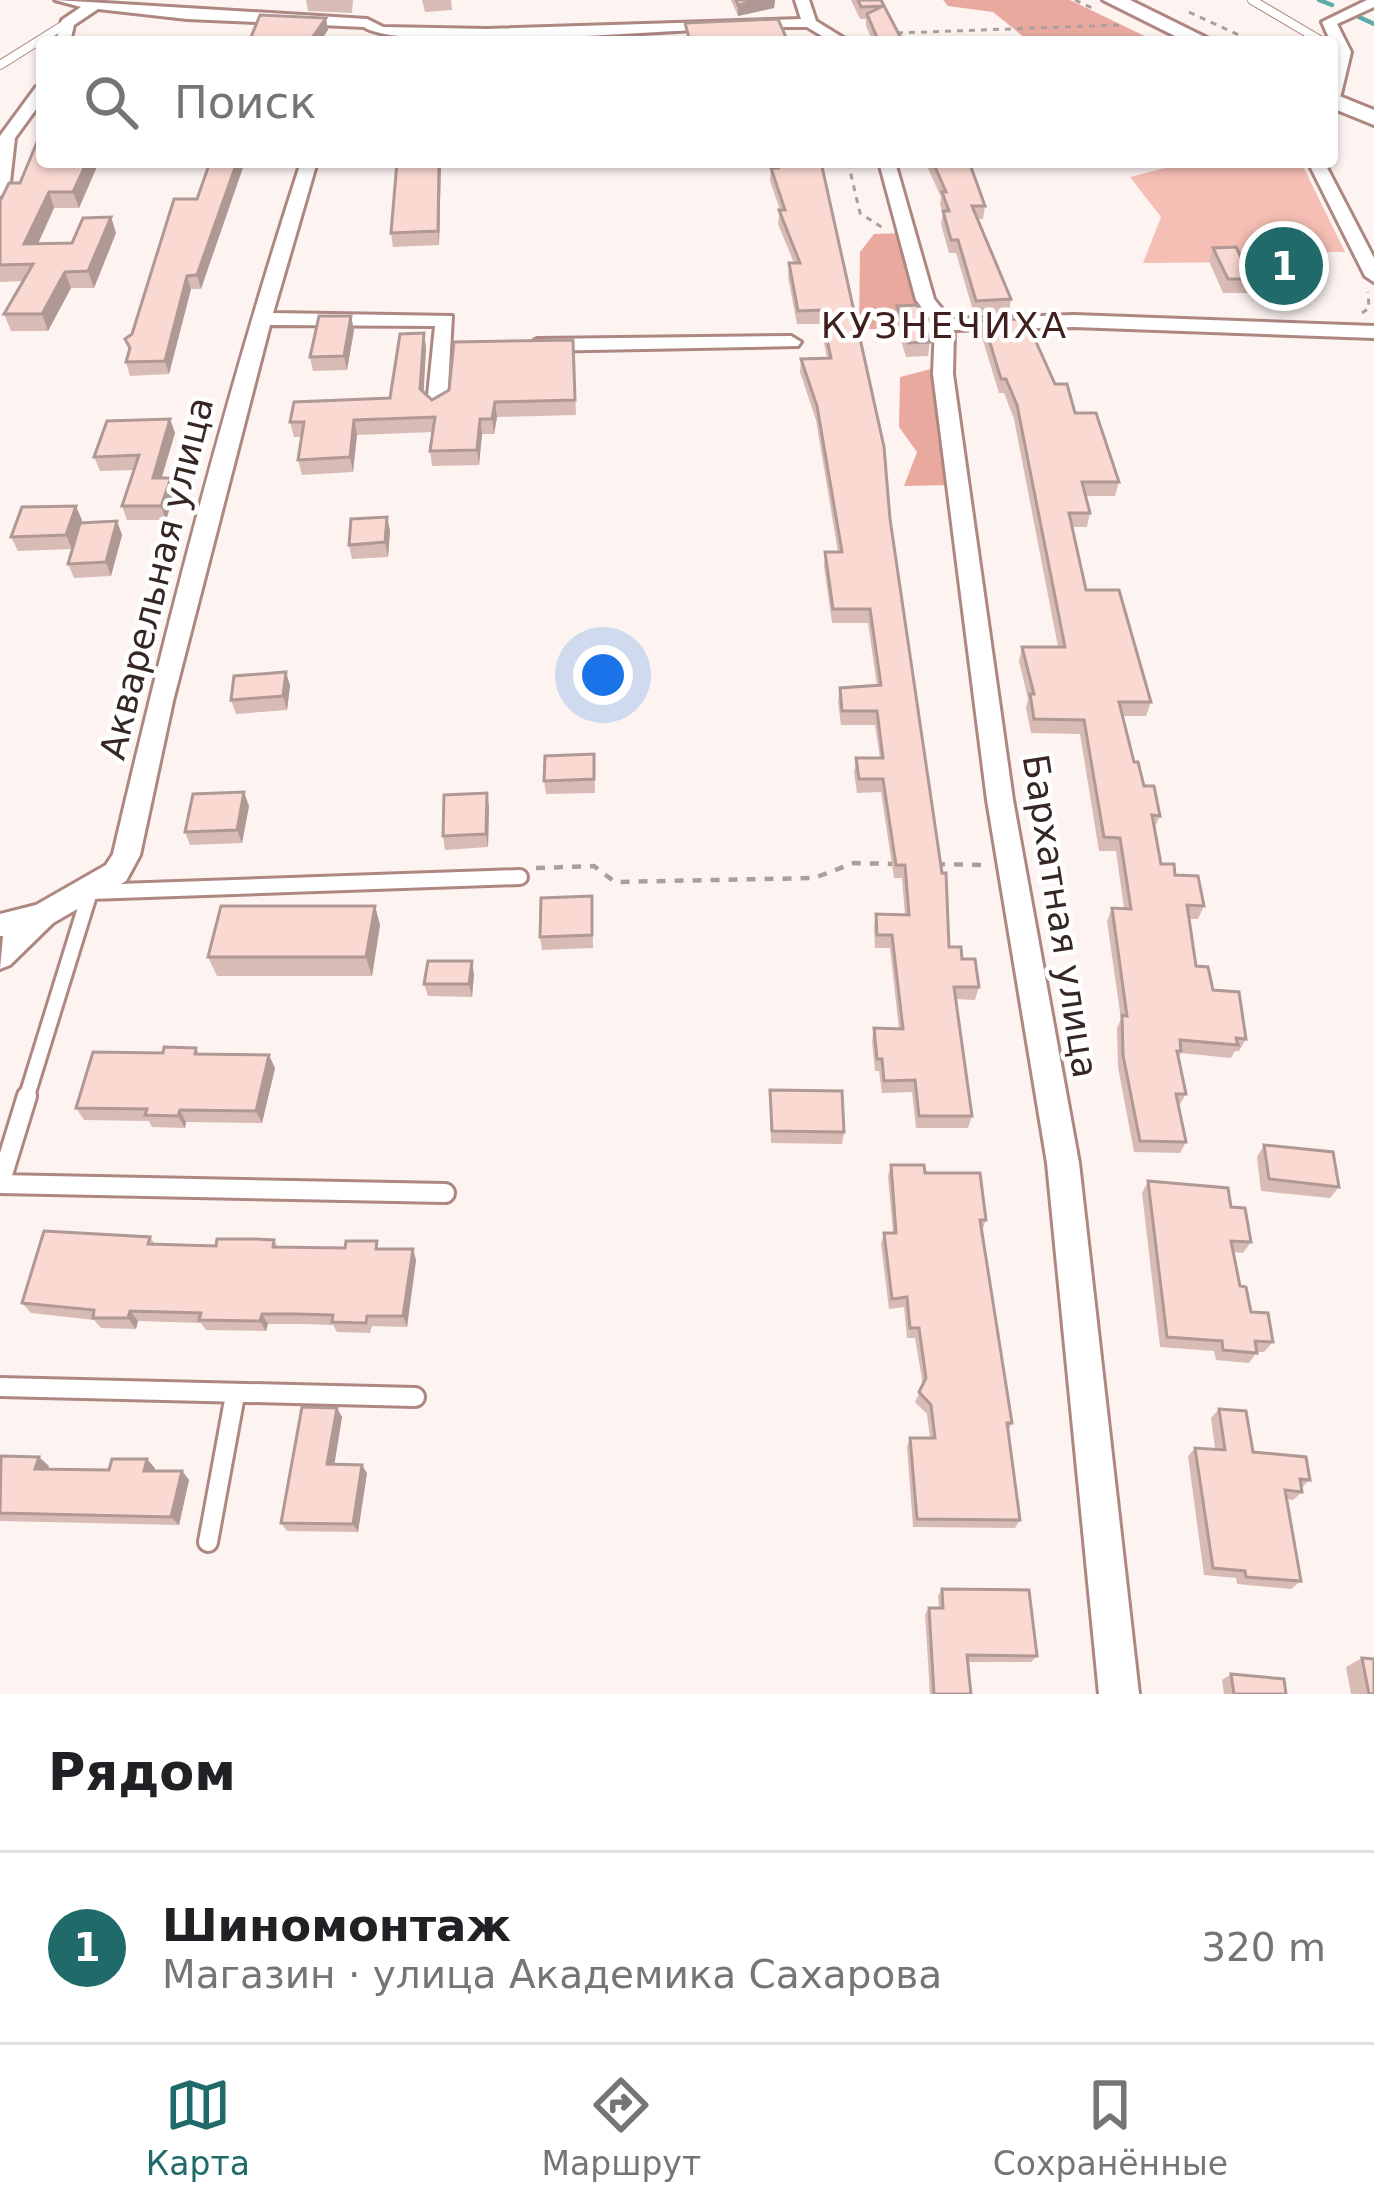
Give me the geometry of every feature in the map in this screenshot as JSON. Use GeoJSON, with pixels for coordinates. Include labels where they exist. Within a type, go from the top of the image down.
{"type":"FeatureCollection","features":[{"type":"Feature","properties":{"kind":"main road"},"geometry":{"type":"LineString","coordinates":[[1113,0],[1191,36]]}},
{"type":"Feature","properties":{"kind":"main road"},"geometry":{"type":"LineString","coordinates":[[1338,102],[1374,118]]}},
{"type":"Feature","properties":{"kind":"street"},"geometry":{"type":"LineString","coordinates":[[62,0],[187,15],[373,22],[474,36],[696,23],[810,23],[833,36]]}},
{"type":"Feature","properties":{"kind":"street"},"geometry":{"type":"LineString","coordinates":[[802,0],[810,23]]}},
{"type":"Feature","properties":{"kind":"street"},"geometry":{"type":"LineString","coordinates":[[1333,36],[1329,22],[1374,2]]}},
{"type":"Feature","properties":{"kind":"street"},"geometry":{"type":"LineString","coordinates":[[64,36],[68,22],[95,4]]}},
{"type":"Feature","properties":{"kind":"street"},"geometry":{"type":"LineString","coordinates":[[365,36],[373,22]]}},
{"type":"Feature","properties":{"kind":"street"},"geometry":{"type":"LineString","coordinates":[[0,191],[7,138],[36,98]]}},
{"type":"Feature","properties":{"kind":"street","name":"Акварельная улица"},"geometry":{"type":"LineString","coordinates":[[0,957],[43,915],[116,873],[126,855],[160,701],[307,168]]}},
{"type":"Feature","properties":{"kind":"street","name":"Бархатная улица"},"geometry":{"type":"LineString","coordinates":[[889,168],[925,300],[945,325],[943,374],[1012,865],[1063,1163],[1119,1694]]}},
{"type":"Feature","properties":{"kind":"street"},"geometry":{"type":"LineString","coordinates":[[1319,168],[1367,276]]}},
{"type":"Feature","properties":{"kind":"street"},"geometry":{"type":"LineString","coordinates":[[262,319],[446,320],[437,405]]}},
{"type":"Feature","properties":{"kind":"street"},"geometry":{"type":"LineString","coordinates":[[945,325],[1074,321],[1374,332]]}},
{"type":"Feature","properties":{"kind":"street"},"geometry":{"type":"LineString","coordinates":[[512,346],[791,342]]}},
{"type":"Feature","properties":{"kind":"street"},"geometry":{"type":"LineString","coordinates":[[443,346],[466,346]]}},
{"type":"Feature","properties":{"kind":"street"},"geometry":{"type":"LineString","coordinates":[[0,925],[43,915]]}},
{"type":"Feature","properties":{"kind":"lane"},"geometry":{"type":"LineString","coordinates":[[1252,0],[1289,17],[1315,36]]}},
{"type":"Feature","properties":{"kind":"lane"},"geometry":{"type":"LineString","coordinates":[[46,36],[68,22]]}},
{"type":"Feature","properties":{"kind":"lane"},"geometry":{"type":"LineString","coordinates":[[0,65],[36,42]]}},
{"type":"Feature","properties":{"kind":"lane"},"geometry":{"type":"LineString","coordinates":[[445,1193],[0,1184],[90,892],[520,877]]}},
{"type":"Feature","properties":{"kind":"lane"},"geometry":{"type":"LineString","coordinates":[[0,1387],[415,1397]]}},
{"type":"Feature","properties":{"kind":"lane"},"geometry":{"type":"LineString","coordinates":[[208,1542],[235,1395]]}},
{"type":"Feature","properties":{"kind":"path"},"geometry":{"type":"LineString","coordinates":[[896,33],[1126,25]]}},
{"type":"Feature","properties":{"kind":"path"},"geometry":{"type":"LineString","coordinates":[[1228,31],[1240,36]]}},
{"type":"Feature","properties":{"kind":"path"},"geometry":{"type":"LineString","coordinates":[[849,168],[860,213],[885,230],[906,228]]}},
{"type":"Feature","properties":{"kind":"path"},"geometry":{"type":"LineString","coordinates":[[1358,316],[1369,308],[1367,276]]}},
{"type":"Feature","properties":{"kind":"path"},"geometry":{"type":"LineString","coordinates":[[520,877],[536,868],[595,866],[615,882],[814,878],[854,863],[899,864]]}},
{"type":"Feature","properties":{"kind":"path"},"geometry":{"type":"LineString","coordinates":[[922,864],[1012,865]]}},
{"type":"Feature","properties":{"kind":"shaded area"},"geometry":{"type":"Polygon","coordinates":[[[943,0],[1070,0],[1145,36],[1023,36],[993,12],[948,6],[943,0]]]}},
{"type":"Feature","properties":{"kind":"shaded area"},"geometry":{"type":"Polygon","coordinates":[[[1165,168],[1304,168],[1345,252],[1300,252],[1279,262],[1143,263],[1161,217],[1130,177],[1165,168]]]}},
{"type":"Feature","properties":{"kind":"shaded area"},"geometry":{"type":"Polygon","coordinates":[[[903,233],[921,315],[889,319],[885,330],[859,328],[860,252],[874,234],[903,233]]]}},
{"type":"Feature","properties":{"kind":"shaded area"},"geometry":{"type":"Polygon","coordinates":[[[931,369],[953,485],[904,486],[917,452],[899,427],[900,377],[931,369]]]}},
{"type":"Feature","properties":{"kind":"building"},"geometry":{"type":"Polygon","coordinates":[[[858,0],[881,0],[900,36],[876,36],[867,14],[883,6],[861,7],[858,0]]]}},
{"type":"Feature","properties":{"kind":"building"},"geometry":{"type":"Polygon","coordinates":[[[260,15],[326,18],[313,36],[251,36],[260,15]]]}},
{"type":"Feature","properties":{"kind":"building"},"geometry":{"type":"Polygon","coordinates":[[[778,19],[785,36],[688,36],[685,23],[778,19]]]}},
{"type":"Feature","properties":{"kind":"building"},"geometry":{"type":"Polygon","coordinates":[[[36,145],[36,168],[84,168],[73,192],[49,192],[24,244],[72,243],[83,218],[111,217],[88,271],[65,272],[42,314],[4,314],[33,264],[0,265],[0,201],[9,183],[20,183],[36,145]]]}},
{"type":"Feature","properties":{"kind":"building"},"geometry":{"type":"Polygon","coordinates":[[[208,168],[235,168],[197,275],[187,276],[165,361],[126,362],[130,348],[125,339],[132,334],[174,199],[197,199],[208,168]]]}},
{"type":"Feature","properties":{"kind":"building"},"geometry":{"type":"Polygon","coordinates":[[[396,168],[439,168],[438,231],[391,233],[396,168]]]}},
{"type":"Feature","properties":{"kind":"building"},"geometry":{"type":"Polygon","coordinates":[[[771,168],[822,168],[884,447],[890,519],[942,873],[946,873],[949,947],[961,947],[962,959],[975,959],[979,987],[954,987],[972,1116],[919,1116],[915,1080],[884,1081],[882,1059],[877,1059],[874,1028],[903,1029],[892,935],[877,935],[876,914],[909,915],[905,865],[896,865],[883,779],[859,779],[856,758],[883,758],[877,711],[842,711],[840,688],[881,685],[870,609],[833,609],[825,552],[842,552],[817,406],[801,359],[831,358],[821,310],[798,311],[789,263],[800,263],[779,210],[785,210],[771,168]]]}},
{"type":"Feature","properties":{"kind":"building"},"geometry":{"type":"Polygon","coordinates":[[[936,168],[971,168],[985,206],[972,206],[1011,299],[976,301],[958,240],[951,240],[943,211],[949,211],[942,192],[946,192],[936,168]]]}},
{"type":"Feature","properties":{"kind":"building"},"geometry":{"type":"Polygon","coordinates":[[[1236,247],[1252,279],[1228,279],[1213,248],[1236,247]]]}},
{"type":"Feature","properties":{"kind":"building"},"geometry":{"type":"Polygon","coordinates":[[[918,305],[930,342],[908,343],[897,306],[918,305]]]}},
{"type":"Feature","properties":{"kind":"building"},"geometry":{"type":"Polygon","coordinates":[[[319,316],[351,316],[344,356],[310,357],[319,316]]]}},
{"type":"Feature","properties":{"kind":"building"},"geometry":{"type":"Polygon","coordinates":[[[1019,319],[1024,333],[1032,333],[1055,384],[1067,384],[1075,413],[1096,413],[1119,482],[1082,482],[1090,513],[1069,513],[1086,590],[1119,590],[1151,702],[1119,702],[1144,786],[1154,786],[1160,816],[1152,815],[1161,864],[1174,864],[1175,875],[1198,876],[1204,906],[1187,905],[1196,966],[1208,967],[1213,990],[1239,992],[1246,1039],[1236,1038],[1238,1045],[1180,1040],[1181,1051],[1177,1051],[1186,1094],[1176,1094],[1186,1142],[1140,1141],[1123,1055],[1122,1015],[1127,1016],[1112,908],[1131,909],[1120,838],[1104,837],[1084,720],[1034,719],[1030,694],[1034,694],[1022,647],[1065,647],[1017,405],[1006,379],[1001,379],[983,320],[1019,319]]]}},
{"type":"Feature","properties":{"kind":"building"},"geometry":{"type":"Polygon","coordinates":[[[424,333],[420,389],[432,400],[449,390],[454,342],[573,340],[575,400],[495,402],[492,419],[480,419],[477,450],[430,451],[435,417],[354,420],[350,457],[298,460],[304,422],[290,422],[294,402],[390,398],[400,334],[424,333]]]}},
{"type":"Feature","properties":{"kind":"building"},"geometry":{"type":"Polygon","coordinates":[[[170,419],[153,478],[171,478],[161,506],[122,506],[139,455],[94,457],[107,421],[170,419]]]}},
{"type":"Feature","properties":{"kind":"building"},"geometry":{"type":"Polygon","coordinates":[[[76,506],[66,535],[11,537],[22,507],[76,506]]]}},
{"type":"Feature","properties":{"kind":"building"},"geometry":{"type":"Polygon","coordinates":[[[387,517],[385,542],[349,545],[351,519],[387,517]]]}},
{"type":"Feature","properties":{"kind":"building"},"geometry":{"type":"Polygon","coordinates":[[[117,521],[106,562],[68,564],[80,523],[117,521]]]}},
{"type":"Feature","properties":{"kind":"building"},"geometry":{"type":"Polygon","coordinates":[[[286,672],[283,696],[231,700],[234,676],[286,672]]]}},
{"type":"Feature","properties":{"kind":"building"},"geometry":{"type":"Polygon","coordinates":[[[594,754],[594,779],[544,781],[545,756],[594,754]]]}},
{"type":"Feature","properties":{"kind":"building"},"geometry":{"type":"Polygon","coordinates":[[[244,792],[237,830],[185,832],[193,794],[244,792]]]}},
{"type":"Feature","properties":{"kind":"building"},"geometry":{"type":"Polygon","coordinates":[[[487,793],[486,834],[443,836],[444,795],[487,793]]]}},
{"type":"Feature","properties":{"kind":"building"},"geometry":{"type":"Polygon","coordinates":[[[592,896],[592,935],[540,937],[541,898],[592,896]]]}},
{"type":"Feature","properties":{"kind":"building"},"geometry":{"type":"Polygon","coordinates":[[[221,906],[375,906],[366,957],[208,957],[221,906]]]}},
{"type":"Feature","properties":{"kind":"building"},"geometry":{"type":"Polygon","coordinates":[[[428,961],[472,961],[469,984],[424,984],[428,961]]]}},
{"type":"Feature","properties":{"kind":"building"},"geometry":{"type":"Polygon","coordinates":[[[164,1047],[196,1048],[195,1054],[269,1055],[256,1111],[180,1110],[178,1116],[145,1115],[147,1109],[76,1108],[93,1052],[163,1053],[164,1047]]]}},
{"type":"Feature","properties":{"kind":"building"},"geometry":{"type":"Polygon","coordinates":[[[770,1090],[842,1091],[844,1132],[772,1131],[770,1090]]]}},
{"type":"Feature","properties":{"kind":"building"},"geometry":{"type":"Polygon","coordinates":[[[1264,1145],[1333,1152],[1339,1187],[1269,1179],[1264,1145]]]}},
{"type":"Feature","properties":{"kind":"building"},"geometry":{"type":"Polygon","coordinates":[[[891,1165],[924,1165],[925,1173],[980,1173],[986,1220],[980,1220],[1012,1423],[1007,1423],[1020,1520],[917,1519],[910,1438],[935,1438],[931,1405],[919,1392],[926,1378],[919,1328],[910,1328],[907,1297],[892,1299],[884,1233],[896,1233],[891,1165]]]}},
{"type":"Feature","properties":{"kind":"building"},"geometry":{"type":"Polygon","coordinates":[[[1148,1181],[1228,1188],[1231,1207],[1245,1208],[1251,1242],[1231,1241],[1240,1286],[1246,1287],[1251,1312],[1268,1313],[1273,1342],[1255,1341],[1257,1353],[1223,1350],[1222,1341],[1167,1337],[1148,1181]]]}},
{"type":"Feature","properties":{"kind":"building"},"geometry":{"type":"Polygon","coordinates":[[[44,1231],[150,1237],[148,1244],[216,1246],[217,1239],[256,1239],[274,1240],[273,1247],[345,1248],[346,1241],[377,1241],[376,1249],[413,1249],[403,1316],[367,1316],[366,1323],[332,1322],[333,1315],[297,1314],[262,1314],[260,1321],[199,1320],[201,1313],[130,1311],[128,1318],[93,1318],[94,1310],[22,1303],[44,1231]]]}},
{"type":"Feature","properties":{"kind":"building"},"geometry":{"type":"Polygon","coordinates":[[[302,1407],[337,1408],[327,1464],[362,1465],[353,1524],[281,1523],[302,1407]]]}},
{"type":"Feature","properties":{"kind":"building"},"geometry":{"type":"Polygon","coordinates":[[[1219,1409],[1246,1411],[1253,1452],[1306,1457],[1310,1480],[1300,1479],[1302,1492],[1285,1490],[1301,1581],[1246,1577],[1245,1571],[1213,1568],[1195,1448],[1225,1450],[1219,1409]]]}},
{"type":"Feature","properties":{"kind":"building"},"geometry":{"type":"Polygon","coordinates":[[[1,1456],[39,1457],[35,1469],[109,1470],[112,1459],[147,1459],[144,1471],[182,1471],[171,1517],[0,1513],[1,1456]]]}},
{"type":"Feature","properties":{"kind":"building"},"geometry":{"type":"Polygon","coordinates":[[[942,1589],[1029,1590],[1037,1656],[967,1655],[971,1694],[934,1694],[929,1608],[943,1608],[942,1589]]]}},
{"type":"Feature","properties":{"kind":"building"},"geometry":{"type":"Polygon","coordinates":[[[1362,1658],[1374,1659],[1374,1694],[1369,1694],[1362,1658]]]}},
{"type":"Feature","properties":{"kind":"building"},"geometry":{"type":"Polygon","coordinates":[[[1231,1674],[1284,1679],[1286,1694],[1234,1694],[1231,1674]]]}},
{"type":"Feature","properties":{"kind":"waterway"},"geometry":{"type":"LineString","coordinates":[[1319,0],[1332,5]]}},
{"type":"Feature","properties":{"kind":"waterway"},"geometry":{"type":"LineString","coordinates":[[1359,17],[1374,24]]}},
{"type":"Feature","properties":{"kind":"place","name":"Шиномонтаж"},"geometry":{"type":"Point","coordinates":[1284,266]}},
{"type":"Feature","properties":{"kind":"district","name":"КУЗНЕЧИХА"},"geometry":{"type":"Point","coordinates":[945,325]}}]}
